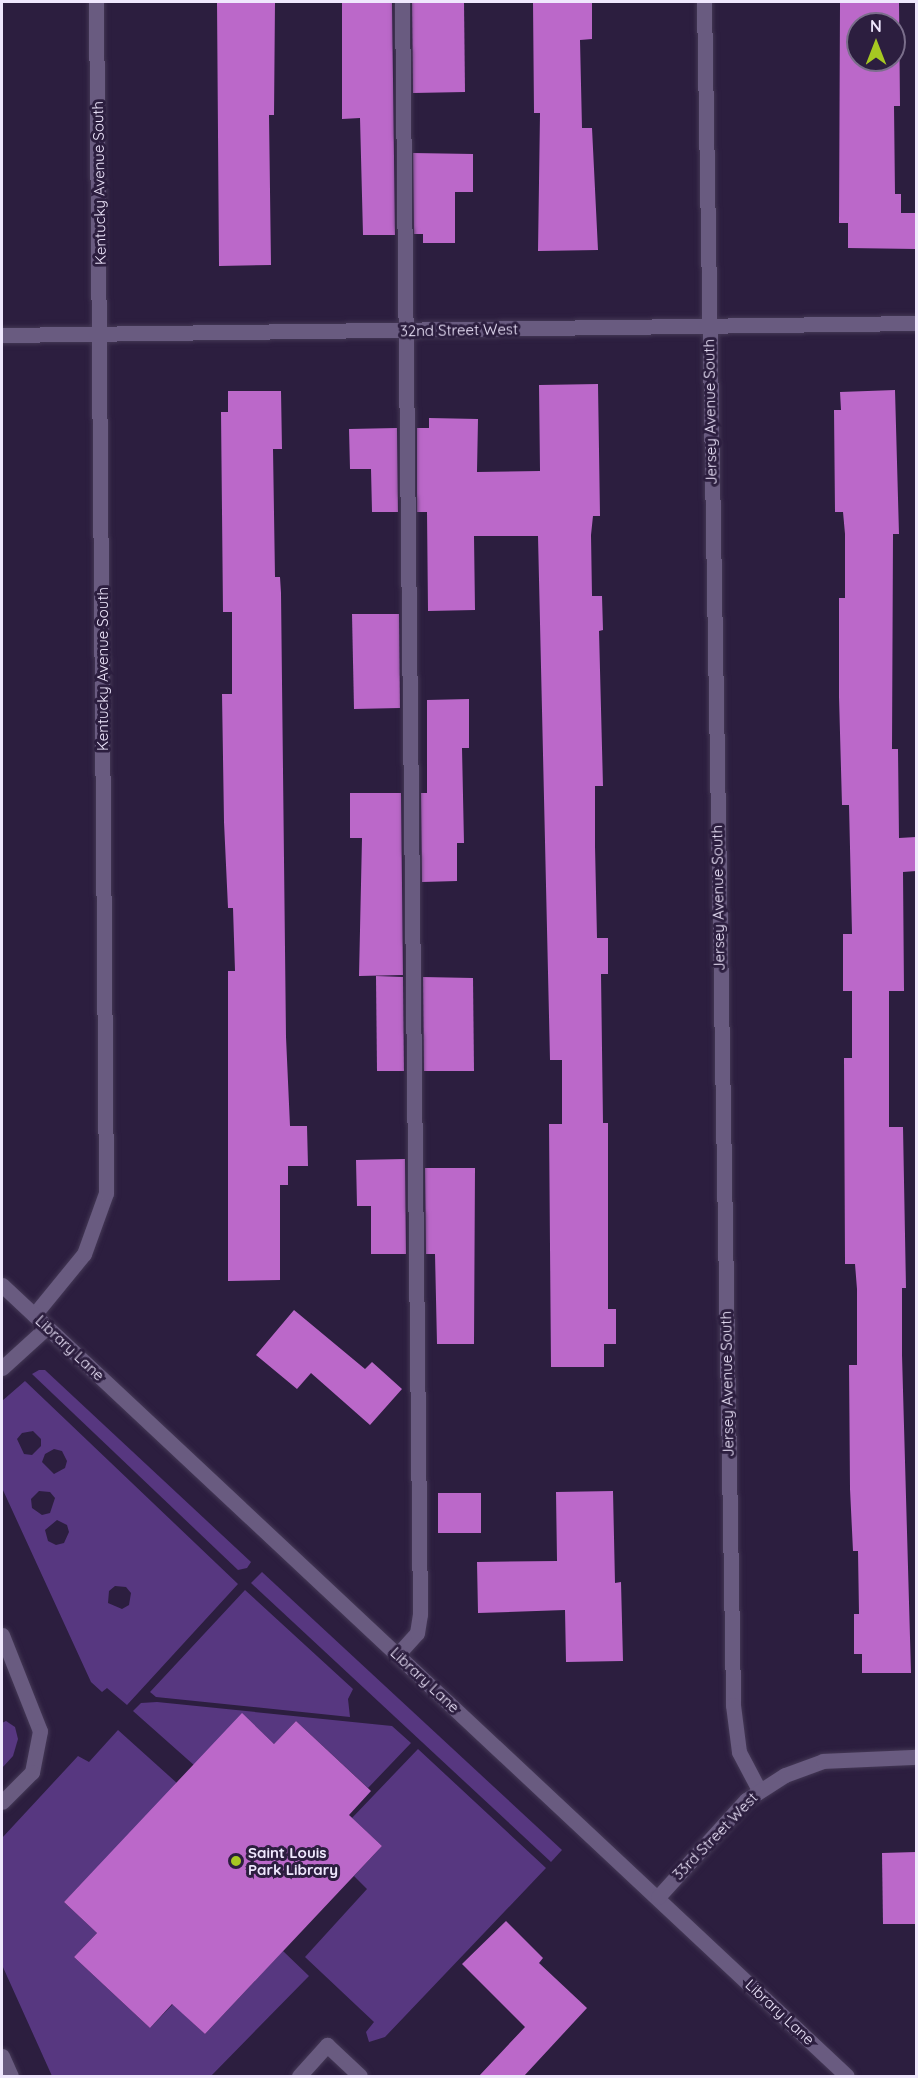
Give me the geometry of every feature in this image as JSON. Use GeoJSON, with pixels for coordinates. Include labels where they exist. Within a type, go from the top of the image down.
{"type":"FeatureCollection","features":[{"type":"Feature","properties":{"kind":"street","name":"Kentucky Avenue South"},"geometry":{"type":"LineString","coordinates":[[34,1315],[84,1254],[106,1193],[101,333],[96,2]]}},
{"type":"Feature","properties":{"kind":"street"},"geometry":{"type":"LineString","coordinates":[[398,1654],[417,1633],[420,1614],[402,2]]}},
{"type":"Feature","properties":{"kind":"street","name":"Jersey Avenue South"},"geometry":{"type":"LineString","coordinates":[[704,2],[733,1705],[739,1752],[759,1790]]}},
{"type":"Feature","properties":{"kind":"street","name":"32nd Street West"},"geometry":{"type":"LineString","coordinates":[[2,335],[916,323]]}},
{"type":"Feature","properties":{"kind":"street","name":"Library Lane"},"geometry":{"type":"LineString","coordinates":[[2,1285],[848,2076]]}},
{"type":"Feature","properties":{"kind":"street"},"geometry":{"type":"LineString","coordinates":[[2,1368],[47,1327]]}},
{"type":"Feature","properties":{"kind":"street"},"geometry":{"type":"LineString","coordinates":[[2,1635],[40,1731],[32,1772],[2,1802]]}},
{"type":"Feature","properties":{"kind":"street","name":"33rd Street West"},"geometry":{"type":"LineString","coordinates":[[658,1897],[689,1860],[759,1790],[823,1761],[916,1756]]}},
{"type":"Feature","properties":{"kind":"street"},"geometry":{"type":"LineString","coordinates":[[299,2076],[327,2045],[360,2076]]}},
{"type":"Feature","properties":{"kind":"street"},"geometry":{"type":"LineString","coordinates":[[2,2056],[11,2076]]}},
{"type":"Feature","properties":{"kind":"shaded area"},"geometry":{"type":"Polygon","coordinates":[[[45,1370],[251,1562],[247,1568],[238,1570],[32,1374],[45,1370]]]}},
{"type":"Feature","properties":{"kind":"shaded area"},"geometry":{"type":"Polygon","coordinates":[[[25,1381],[238,1584],[127,1705],[107,1688],[102,1692],[91,1682],[2,1488],[2,1401],[25,1381]],[[33,1431],[22,1433],[17,1439],[24,1454],[32,1455],[41,1446],[41,1439],[33,1431]],[[54,1449],[45,1454],[42,1462],[54,1474],[65,1468],[67,1461],[62,1451],[54,1449]],[[39,1491],[31,1499],[32,1508],[42,1515],[50,1513],[55,1498],[50,1492],[39,1491]],[[57,1520],[45,1530],[48,1541],[56,1545],[64,1543],[69,1532],[67,1525],[57,1520]],[[115,1586],[109,1591],[108,1603],[122,1609],[129,1605],[131,1593],[126,1587],[115,1586]]]}},
{"type":"Feature","properties":{"kind":"shaded area"},"geometry":{"type":"Polygon","coordinates":[[[262,1572],[562,1850],[551,1862],[251,1583],[262,1572]]]}},
{"type":"Feature","properties":{"kind":"shaded area"},"geometry":{"type":"Polygon","coordinates":[[[245,1590],[353,1689],[348,1699],[350,1717],[156,1697],[150,1692],[245,1590]]]}},
{"type":"Feature","properties":{"kind":"shaded area"},"geometry":{"type":"Polygon","coordinates":[[[157,1702],[392,1726],[411,1743],[368,1788],[296,1721],[274,1744],[242,1714],[195,1766],[133,1711],[141,1703],[157,1702]]]}},
{"type":"Feature","properties":{"kind":"shaded area"},"geometry":{"type":"Polygon","coordinates":[[[6,1721],[15,1727],[18,1739],[13,1756],[2,1768],[2,1723],[6,1721]]]}},
{"type":"Feature","properties":{"kind":"shaded area"},"geometry":{"type":"Polygon","coordinates":[[[118,1730],[178,1784],[64,1902],[97,1933],[74,1957],[150,2028],[173,2004],[205,2034],[283,1951],[309,1976],[211,2076],[52,2076],[2,1965],[2,1838],[78,1756],[89,1762],[118,1730]]]}},
{"type":"Feature","properties":{"kind":"shaded area"},"geometry":{"type":"Polygon","coordinates":[[[418,1749],[546,1868],[385,2037],[369,2042],[366,2032],[374,2022],[305,1957],[367,1889],[354,1876],[382,1846],[352,1818],[418,1749]]]}},
{"type":"Feature","properties":{"kind":"building"},"geometry":{"type":"Polygon","coordinates":[[[217,2],[275,2],[274,115],[269,115],[271,265],[219,266],[217,2]]]}},
{"type":"Feature","properties":{"kind":"building"},"geometry":{"type":"Polygon","coordinates":[[[342,2],[392,2],[395,235],[363,235],[360,118],[342,119],[342,2]]]}},
{"type":"Feature","properties":{"kind":"building"},"geometry":{"type":"Polygon","coordinates":[[[412,2],[464,2],[465,92],[413,93],[412,2]]]}},
{"type":"Feature","properties":{"kind":"building"},"geometry":{"type":"Polygon","coordinates":[[[533,2],[592,2],[592,39],[580,40],[582,128],[592,128],[598,250],[538,251],[540,113],[534,113],[533,2]]]}},
{"type":"Feature","properties":{"kind":"building"},"geometry":{"type":"Polygon","coordinates":[[[840,2],[899,2],[899,12],[846,12],[846,72],[900,72],[900,106],[894,106],[895,194],[901,194],[901,213],[916,213],[916,249],[848,248],[848,223],[839,223],[840,2]]]}},
{"type":"Feature","properties":{"kind":"building"},"geometry":{"type":"Polygon","coordinates":[[[413,153],[473,154],[473,192],[455,192],[455,243],[423,243],[423,234],[414,234],[413,153]]]}},
{"type":"Feature","properties":{"kind":"building"},"geometry":{"type":"Polygon","coordinates":[[[598,384],[600,516],[593,516],[591,535],[592,596],[602,596],[603,630],[599,631],[603,786],[595,786],[595,846],[597,938],[608,938],[608,974],[601,974],[603,1123],[608,1123],[608,1309],[616,1309],[616,1344],[604,1344],[604,1367],[551,1367],[549,1124],[562,1124],[562,1060],[550,1060],[538,536],[474,536],[475,610],[428,611],[427,512],[417,512],[417,428],[429,428],[429,418],[478,419],[477,472],[540,471],[539,385],[598,384]]]}},
{"type":"Feature","properties":{"kind":"building"},"geometry":{"type":"Polygon","coordinates":[[[895,390],[899,534],[893,534],[892,749],[898,749],[899,838],[916,837],[916,871],[903,872],[904,991],[889,991],[889,1127],[903,1127],[906,1288],[902,1288],[902,1355],[911,1673],[862,1673],[862,1654],[854,1654],[854,1614],[859,1614],[858,1551],[853,1551],[850,1489],[849,1365],[857,1365],[857,1289],[855,1264],[845,1264],[844,1058],[852,1058],[852,991],[843,991],[843,934],[852,934],[849,805],[842,805],[839,697],[839,598],[845,598],[845,534],[843,512],[835,512],[834,410],[841,410],[840,392],[895,390]]]}},
{"type":"Feature","properties":{"kind":"building"},"geometry":{"type":"Polygon","coordinates":[[[228,391],[281,391],[282,449],[273,449],[275,577],[280,577],[281,593],[286,1037],[290,1126],[307,1126],[308,1166],[288,1166],[288,1185],[280,1185],[280,1280],[228,1281],[228,971],[235,971],[233,908],[228,908],[224,822],[222,694],[232,694],[232,612],[223,612],[221,412],[228,412],[228,391]]]}},
{"type":"Feature","properties":{"kind":"building"},"geometry":{"type":"Polygon","coordinates":[[[397,428],[398,512],[372,512],[371,469],[350,469],[349,429],[397,428]]]}},
{"type":"Feature","properties":{"kind":"building"},"geometry":{"type":"Polygon","coordinates":[[[352,614],[399,614],[400,708],[354,709],[352,614]]]}},
{"type":"Feature","properties":{"kind":"building"},"geometry":{"type":"Polygon","coordinates":[[[469,699],[469,748],[462,748],[464,843],[457,843],[457,881],[422,882],[421,793],[427,793],[427,700],[469,699]]]}},
{"type":"Feature","properties":{"kind":"building"},"geometry":{"type":"Polygon","coordinates":[[[350,793],[401,793],[403,975],[359,976],[362,838],[350,838],[350,793]]]}},
{"type":"Feature","properties":{"kind":"building"},"geometry":{"type":"Polygon","coordinates":[[[376,976],[403,977],[404,1071],[377,1071],[376,976]]]}},
{"type":"Feature","properties":{"kind":"building"},"geometry":{"type":"Polygon","coordinates":[[[423,977],[473,978],[474,1071],[424,1071],[423,977]]]}},
{"type":"Feature","properties":{"kind":"building"},"geometry":{"type":"Polygon","coordinates":[[[405,1159],[406,1254],[371,1254],[371,1206],[357,1206],[356,1160],[405,1159]]]}},
{"type":"Feature","properties":{"kind":"building"},"geometry":{"type":"Polygon","coordinates":[[[425,1168],[475,1168],[474,1344],[437,1344],[435,1254],[426,1254],[425,1168]]]}},
{"type":"Feature","properties":{"kind":"building"},"geometry":{"type":"Polygon","coordinates":[[[294,1310],[365,1369],[372,1362],[402,1389],[370,1425],[311,1373],[297,1389],[256,1355],[294,1310]]]}},
{"type":"Feature","properties":{"kind":"building"},"geometry":{"type":"Polygon","coordinates":[[[613,1491],[615,1583],[621,1582],[623,1661],[566,1662],[565,1610],[478,1613],[477,1562],[557,1561],[556,1492],[613,1491]]]}},
{"type":"Feature","properties":{"kind":"building"},"geometry":{"type":"Polygon","coordinates":[[[438,1493],[481,1493],[481,1533],[438,1533],[438,1493]]]}},
{"type":"Feature","properties":{"kind":"building","name":"Saint Louis Park Library"},"geometry":{"type":"Polygon","coordinates":[[[242,1713],[274,1744],[296,1721],[371,1791],[349,1815],[382,1846],[205,2034],[172,2004],[150,2028],[74,1957],[97,1933],[64,1902],[242,1713]]]}},
{"type":"Feature","properties":{"kind":"building"},"geometry":{"type":"Polygon","coordinates":[[[916,1852],[916,1924],[883,1924],[882,1853],[916,1852]]]}},
{"type":"Feature","properties":{"kind":"building"},"geometry":{"type":"Polygon","coordinates":[[[506,1921],[543,1958],[539,1963],[587,2008],[524,2076],[479,2076],[525,2027],[462,1964],[506,1921]]]}},
{"type":"Feature","properties":{"kind":"place","name":"Saint Louis Park Library"},"geometry":{"type":"Point","coordinates":[236,1861]}}]}
